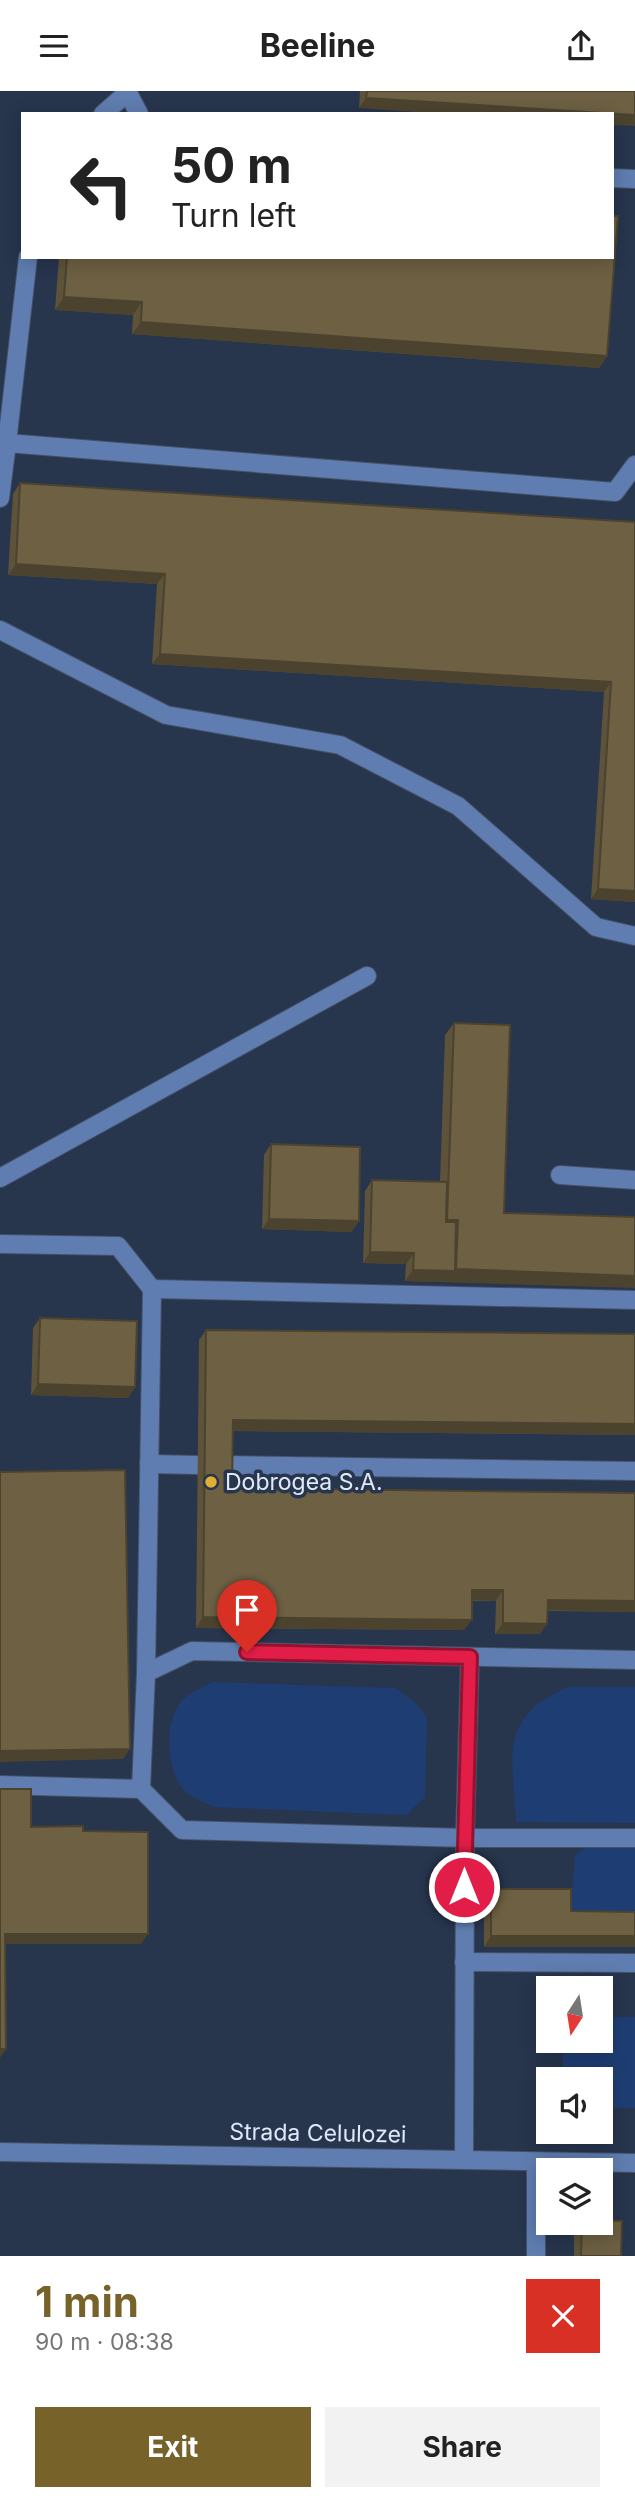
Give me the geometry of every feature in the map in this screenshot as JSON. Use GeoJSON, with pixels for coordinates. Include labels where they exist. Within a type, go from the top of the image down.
{"type":"FeatureCollection","features":[{"type":"Feature","properties":{"kind":"street"},"geometry":{"type":"LineString","coordinates":[[105,112],[127,92],[137,112]]}},
{"type":"Feature","properties":{"kind":"street"},"geometry":{"type":"LineString","coordinates":[[614,178],[635,179]]}},
{"type":"Feature","properties":{"kind":"street"},"geometry":{"type":"LineString","coordinates":[[0,498],[28,259]]}},
{"type":"Feature","properties":{"kind":"street"},"geometry":{"type":"LineString","coordinates":[[7,443],[615,492],[635,465]]}},
{"type":"Feature","properties":{"kind":"street"},"geometry":{"type":"LineString","coordinates":[[0,630],[166,715],[340,745],[458,806],[596,927],[635,936]]}},
{"type":"Feature","properties":{"kind":"street"},"geometry":{"type":"LineString","coordinates":[[0,1178],[367,976]]}},
{"type":"Feature","properties":{"kind":"street"},"geometry":{"type":"LineString","coordinates":[[560,1175],[635,1180]]}},
{"type":"Feature","properties":{"kind":"street"},"geometry":{"type":"LineString","coordinates":[[0,1244],[118,1246],[152,1289],[146,1673],[141,1789]]}},
{"type":"Feature","properties":{"kind":"street"},"geometry":{"type":"LineString","coordinates":[[152,1289],[635,1300]]}},
{"type":"Feature","properties":{"kind":"street"},"geometry":{"type":"LineString","coordinates":[[149,1464],[198,1465]]}},
{"type":"Feature","properties":{"kind":"street"},"geometry":{"type":"LineString","coordinates":[[225,1465],[635,1471]]}},
{"type":"Feature","properties":{"kind":"street"},"geometry":{"type":"LineString","coordinates":[[146,1673],[192,1651],[635,1660]]}},
{"type":"Feature","properties":{"kind":"street"},"geometry":{"type":"LineString","coordinates":[[464,2159],[465,1838],[470,1657]]}},
{"type":"Feature","properties":{"kind":"street"},"geometry":{"type":"LineString","coordinates":[[0,1785],[141,1789],[182,1829],[465,1838],[635,1838]]}},
{"type":"Feature","properties":{"kind":"street"},"geometry":{"type":"LineString","coordinates":[[464,1962],[635,1963]]}},
{"type":"Feature","properties":{"kind":"street","name":"Strada Celulozei"},"geometry":{"type":"LineString","coordinates":[[0,2152],[536,2162]]}},
{"type":"Feature","properties":{"kind":"street","name":"Strada Celulozei"},"geometry":{"type":"LineString","coordinates":[[613,2163],[635,2163]]}},
{"type":"Feature","properties":{"kind":"street"},"geometry":{"type":"LineString","coordinates":[[536,2235],[536,2256]]}},
{"type":"Feature","properties":{"kind":"shaded area"},"geometry":{"type":"Polygon","coordinates":[[[212,1682],[395,1688],[417,1704],[427,1718],[425,1797],[406,1815],[213,1807],[196,1799],[181,1787],[176,1778],[170,1757],[171,1722],[183,1700],[212,1682]]]}},
{"type":"Feature","properties":{"kind":"shaded area"},"geometry":{"type":"Polygon","coordinates":[[[567,1687],[635,1687],[635,1823],[516,1822],[512,1759],[519,1726],[529,1712],[545,1699],[567,1687]]]}},
{"type":"Feature","properties":{"kind":"shaded area"},"geometry":{"type":"Polygon","coordinates":[[[588,1846],[635,1847],[635,1922],[563,1922],[563,1900],[572,1895],[575,1855],[588,1846]]]}},
{"type":"Feature","properties":{"kind":"shaded area"},"geometry":{"type":"Polygon","coordinates":[[[613,2017],[635,2017],[635,2108],[613,2108],[613,2067],[563,2067],[563,2053],[613,2053],[613,2017]]]}},
{"type":"Feature","properties":{"kind":"building"},"geometry":{"type":"Polygon","coordinates":[[[367,91],[635,91],[635,115],[614,112],[366,98],[367,91]]]}},
{"type":"Feature","properties":{"kind":"building"},"geometry":{"type":"Polygon","coordinates":[[[614,216],[618,216],[607,356],[141,322],[142,302],[64,297],[67,259],[614,259],[614,216]]]}},
{"type":"Feature","properties":{"kind":"building"},"geometry":{"type":"Polygon","coordinates":[[[20,483],[635,522],[635,891],[598,889],[611,682],[160,654],[165,574],[16,564],[20,483]]]}},
{"type":"Feature","properties":{"kind":"building"},"geometry":{"type":"Polygon","coordinates":[[[454,1023],[510,1025],[504,1213],[635,1217],[635,1276],[456,1269],[458,1220],[447,1220],[454,1023]]]}},
{"type":"Feature","properties":{"kind":"building"},"geometry":{"type":"Polygon","coordinates":[[[271,1144],[360,1147],[359,1221],[269,1219],[271,1144]]]}},
{"type":"Feature","properties":{"kind":"building"},"geometry":{"type":"Polygon","coordinates":[[[372,1180],[447,1182],[446,1222],[456,1222],[455,1271],[413,1270],[414,1253],[370,1252],[372,1180]]]}},
{"type":"Feature","properties":{"kind":"building"},"geometry":{"type":"Polygon","coordinates":[[[40,1318],[137,1321],[135,1387],[38,1384],[40,1318]]]}},
{"type":"Feature","properties":{"kind":"building","name":"Dobrogea S.A."},"geometry":{"type":"Polygon","coordinates":[[[206,1330],[635,1334],[635,1424],[233,1420],[232,1488],[635,1493],[635,1601],[548,1600],[547,1624],[503,1623],[503,1590],[472,1590],[472,1620],[203,1617],[206,1330]]]}},
{"type":"Feature","properties":{"kind":"building"},"geometry":{"type":"Polygon","coordinates":[[[125,1470],[130,1749],[0,1751],[0,1472],[125,1470]]]}},
{"type":"Feature","properties":{"kind":"building"},"geometry":{"type":"Polygon","coordinates":[[[0,1789],[31,1789],[31,1827],[83,1826],[83,1831],[148,1832],[148,1934],[5,1934],[6,2049],[0,2049],[0,1789]]]}},
{"type":"Feature","properties":{"kind":"building"},"geometry":{"type":"Polygon","coordinates":[[[491,1889],[571,1889],[571,1911],[635,1912],[635,1936],[491,1936],[491,1889]]]}},
{"type":"Feature","properties":{"kind":"building"},"geometry":{"type":"Polygon","coordinates":[[[613,2221],[622,2221],[621,2256],[581,2256],[582,2235],[613,2235],[613,2221]]]}},
{"type":"Feature","properties":{"kind":"place","name":"Dobrogea S.A."},"geometry":{"type":"Point","coordinates":[211,1482]}},
{"type":"Feature","properties":{"kind":"route"},"geometry":{"type":"LineString","coordinates":[[247,1652],[470,1657],[464,1887]]}}]}
